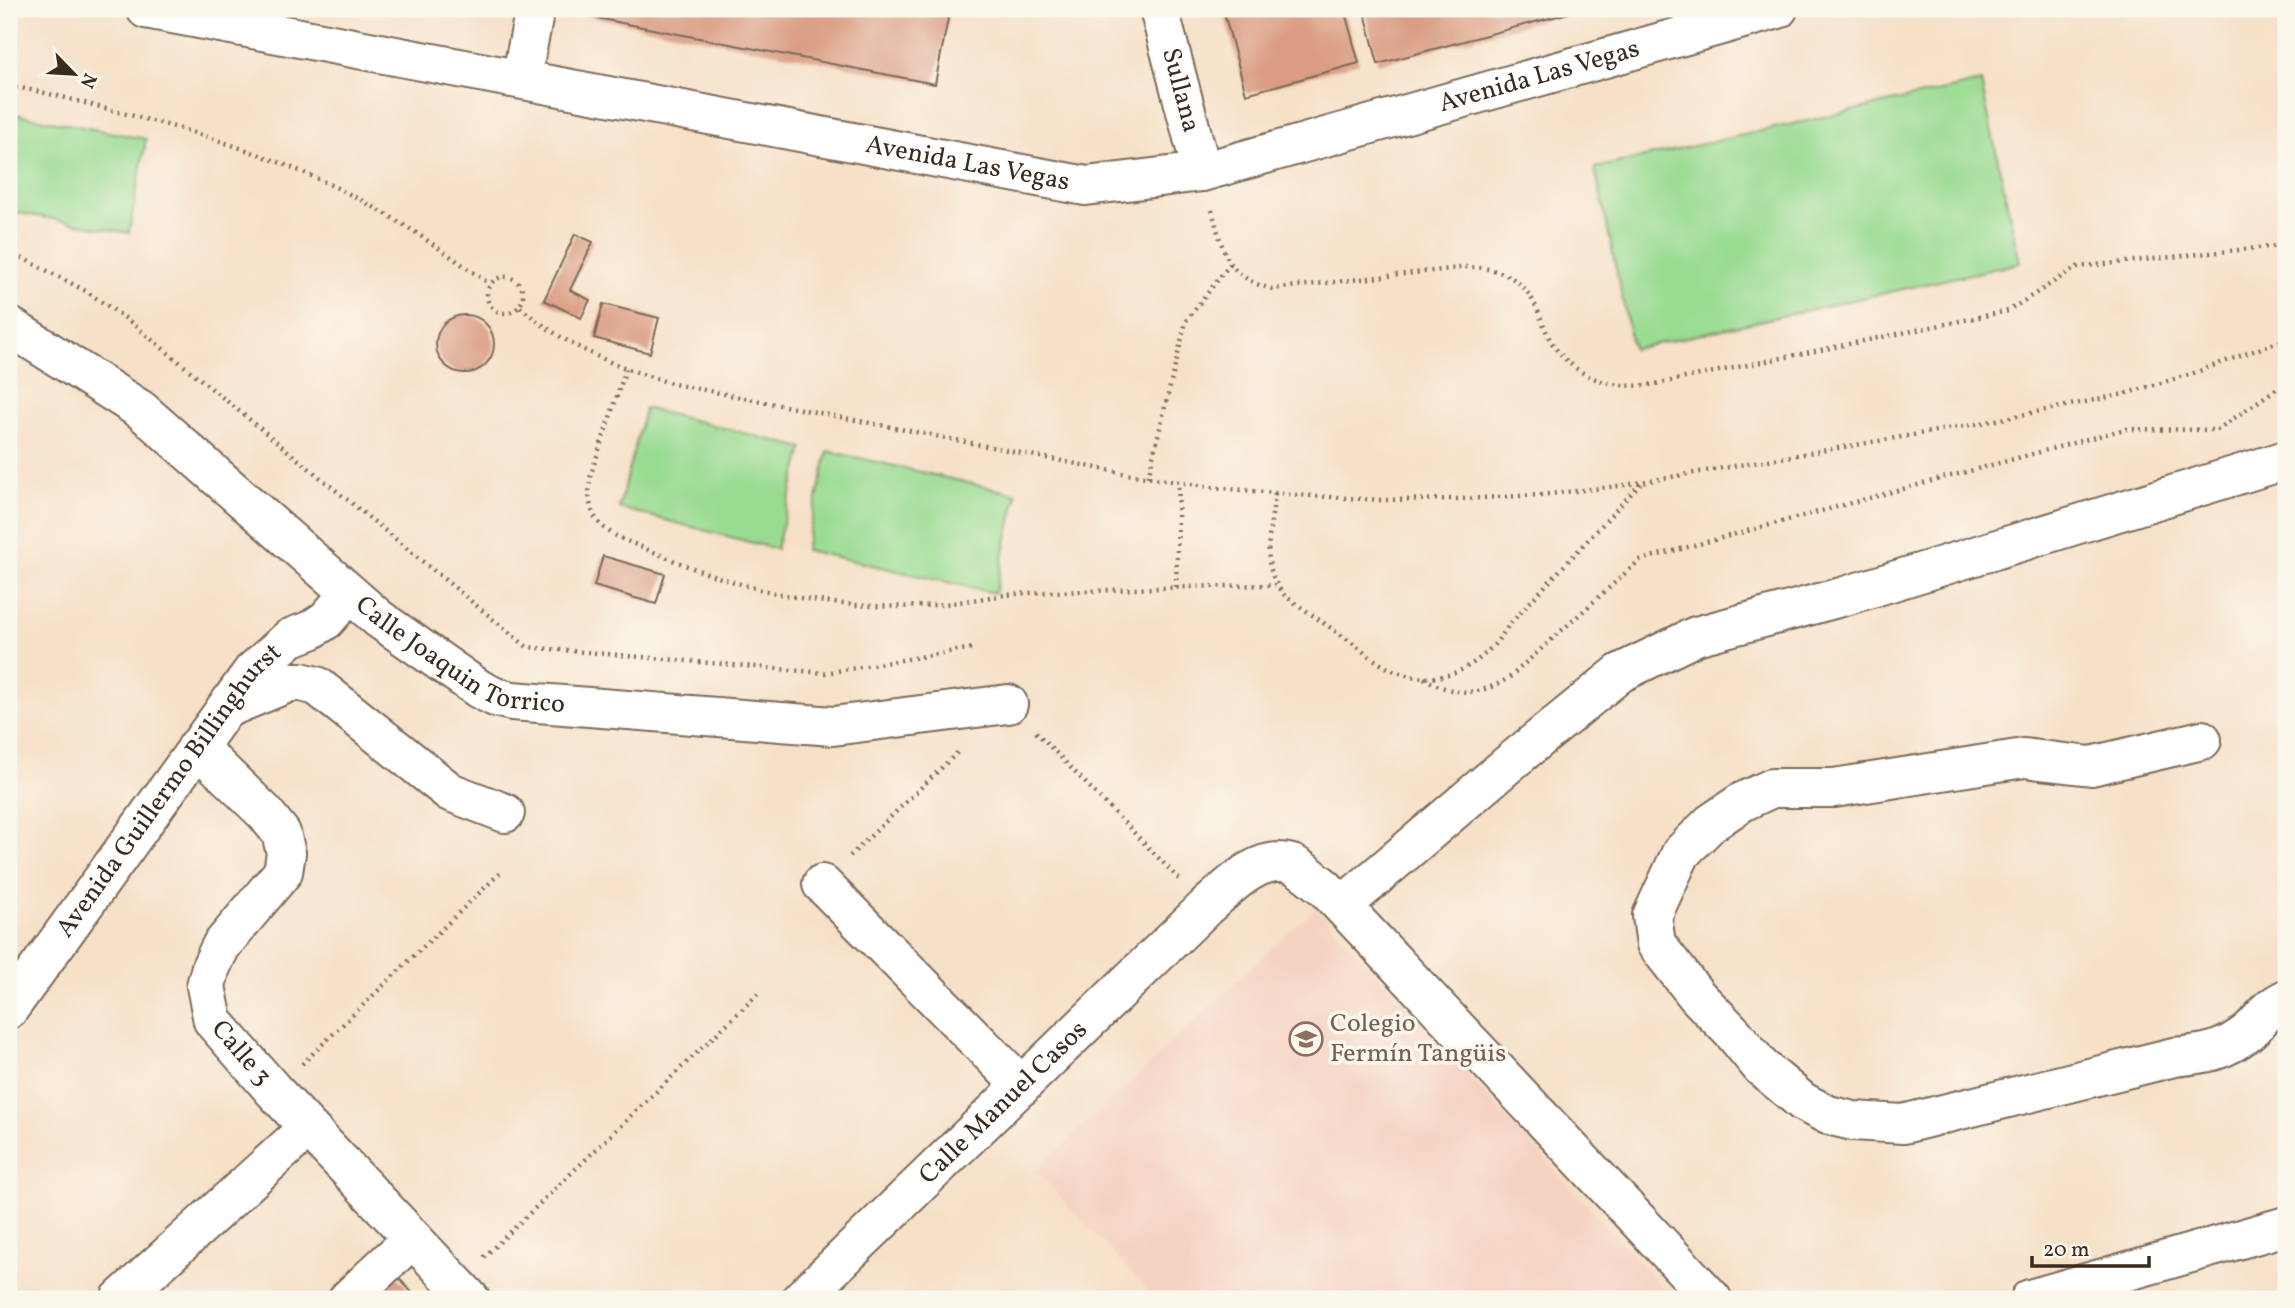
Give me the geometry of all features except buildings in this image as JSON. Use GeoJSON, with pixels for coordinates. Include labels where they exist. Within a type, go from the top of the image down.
{"type":"FeatureCollection","features":[{"type":"Feature","properties":{"kind":"street","name":"Avenida Las Vegas"},"geometry":{"type":"LineString","coordinates":[[146,9],[1086,186],[1202,172],[1778,9]]}},
{"type":"Feature","properties":{"kind":"street"},"geometry":{"type":"LineString","coordinates":[[521,79],[535,9]]}},
{"type":"Feature","properties":{"kind":"street","name":"Sullana"},"geometry":{"type":"LineString","coordinates":[[1159,9],[1202,172]]}},
{"type":"Feature","properties":{"kind":"street","name":"Calle Joaquin Torrico"},"geometry":{"type":"LineString","coordinates":[[9,326],[141,410],[379,619],[479,689],[495,697],[512,701],[833,726],[1008,704]]}},
{"type":"Feature","properties":{"kind":"street"},"geometry":{"type":"LineString","coordinates":[[1342,906],[1620,673],[1696,636],[1845,596],[2286,460]]}},
{"type":"Feature","properties":{"kind":"street","name":"Avenida Guillermo Billinghurst"},"geometry":{"type":"LineString","coordinates":[[9,1009],[252,672],[290,638],[311,630],[326,620],[349,594]]}},
{"type":"Feature","properties":{"kind":"street"},"geometry":{"type":"LineString","coordinates":[[225,709],[290,682],[317,686],[450,792],[505,813]]}},
{"type":"Feature","properties":{"kind":"street"},"geometry":{"type":"LineString","coordinates":[[2202,740],[2091,766],[2024,758],[1844,787],[1772,789],[1742,802],[1711,823],[1681,853],[1652,916],[1656,944],[1761,1067],[1802,1101],[1828,1115],[1853,1121],[1903,1124],[2174,1057],[2209,1054],[2249,1031],[2270,1007],[2286,999]]}},
{"type":"Feature","properties":{"kind":"street","name":"Calle 3"},"geometry":{"type":"LineString","coordinates":[[197,747],[265,813],[281,833],[286,853],[282,872],[221,946],[206,986],[213,1020],[274,1091],[463,1292]]}},
{"type":"Feature","properties":{"kind":"street","name":"Calle Manuel Casos"},"geometry":{"type":"LineString","coordinates":[[801,1299],[1206,907],[1241,877],[1268,862],[1292,864],[1324,887],[1712,1299]]}},
{"type":"Feature","properties":{"kind":"street"},"geometry":{"type":"LineString","coordinates":[[822,884],[1021,1086]]}},
{"type":"Feature","properties":{"kind":"street"},"geometry":{"type":"LineString","coordinates":[[120,1299],[309,1128]]}},
{"type":"Feature","properties":{"kind":"street"},"geometry":{"type":"LineString","coordinates":[[2030,1299],[2286,1226]]}},
{"type":"Feature","properties":{"kind":"street"},"geometry":{"type":"LineString","coordinates":[[348,1299],[412,1239]]}},
{"type":"Feature","properties":{"kind":"path"},"geometry":{"type":"LineString","coordinates":[[9,86],[172,126],[265,156],[372,205],[490,284]]}},
{"type":"Feature","properties":{"kind":"path"},"geometry":{"type":"LineString","coordinates":[[1202,172],[1223,250],[1240,276],[1255,285],[1272,289],[1484,267],[1514,279],[1524,288],[1532,299],[1552,343],[1581,372],[1609,384],[1641,387],[2008,311],[2077,267],[2286,245]]}},
{"type":"Feature","properties":{"kind":"path"},"geometry":{"type":"LineString","coordinates":[[9,251],[86,291],[128,320],[527,647],[825,673],[973,648]]}},
{"type":"Feature","properties":{"kind":"path"},"geometry":{"type":"LineString","coordinates":[[1148,477],[1186,321],[1230,264]]}},
{"type":"Feature","properties":{"kind":"path"},"geometry":{"type":"LineString","coordinates":[[508,276],[516,280],[522,288],[520,307],[512,312],[494,310],[488,302],[490,284],[498,278],[508,276]]}},
{"type":"Feature","properties":{"kind":"path"},"geometry":{"type":"LineString","coordinates":[[520,307],[546,330],[580,349],[626,369],[674,384],[1148,477],[1275,494],[1381,500],[1540,495],[1641,482],[1982,423],[2124,394],[2191,374],[2286,339]]}},
{"type":"Feature","properties":{"kind":"path"},"geometry":{"type":"LineString","coordinates":[[626,369],[591,474],[588,491],[590,507],[597,521],[608,533],[734,584],[780,595],[874,607],[921,606],[1014,594],[1275,585]]}},
{"type":"Feature","properties":{"kind":"path"},"geometry":{"type":"LineString","coordinates":[[1424,678],[1437,686],[1459,692],[1483,691],[1497,685],[1510,677],[1640,560],[2125,429],[2217,430],[2286,382]]}},
{"type":"Feature","properties":{"kind":"path"},"geometry":{"type":"LineString","coordinates":[[1176,587],[1179,482]]}},
{"type":"Feature","properties":{"kind":"path"},"geometry":{"type":"LineString","coordinates":[[1275,494],[1268,564],[1275,585],[1285,596],[1381,664],[1401,674],[1424,678],[1446,676],[1466,669],[1483,658],[1497,644],[1508,626],[1641,482]]}},
{"type":"Feature","properties":{"kind":"path"},"geometry":{"type":"LineString","coordinates":[[822,884],[1008,704],[1206,907]]}},
{"type":"Feature","properties":{"kind":"path"},"geometry":{"type":"LineString","coordinates":[[274,1091],[502,871]]}},
{"type":"Feature","properties":{"kind":"path"},"geometry":{"type":"LineString","coordinates":[[463,1292],[758,994]]}},
{"type":"Feature","properties":{"kind":"shaded area","name":"Colegio Fermín Tangüis"},"geometry":{"type":"Polygon","coordinates":[[[1316,907],[1672,1299],[1156,1299],[1036,1171],[1316,907]]]}},
{"type":"Feature","properties":{"kind":"green space"},"geometry":{"type":"Polygon","coordinates":[[[1981,82],[2020,263],[1633,349],[1595,168],[1981,82]]]}},
{"type":"Feature","properties":{"kind":"green space"},"geometry":{"type":"Polygon","coordinates":[[[9,113],[146,139],[129,233],[9,211],[9,113]]]}},
{"type":"Feature","properties":{"kind":"green space"},"geometry":{"type":"Polygon","coordinates":[[[645,408],[803,448],[776,549],[619,508],[645,408]]]}},
{"type":"Feature","properties":{"kind":"green space"},"geometry":{"type":"Polygon","coordinates":[[[828,451],[1017,494],[995,593],[805,550],[828,451]]]}},
{"type":"Feature","properties":{"kind":"place","name":"Colegio Fermín Tangüis"},"geometry":{"type":"Point","coordinates":[1306,1039]}}]}
